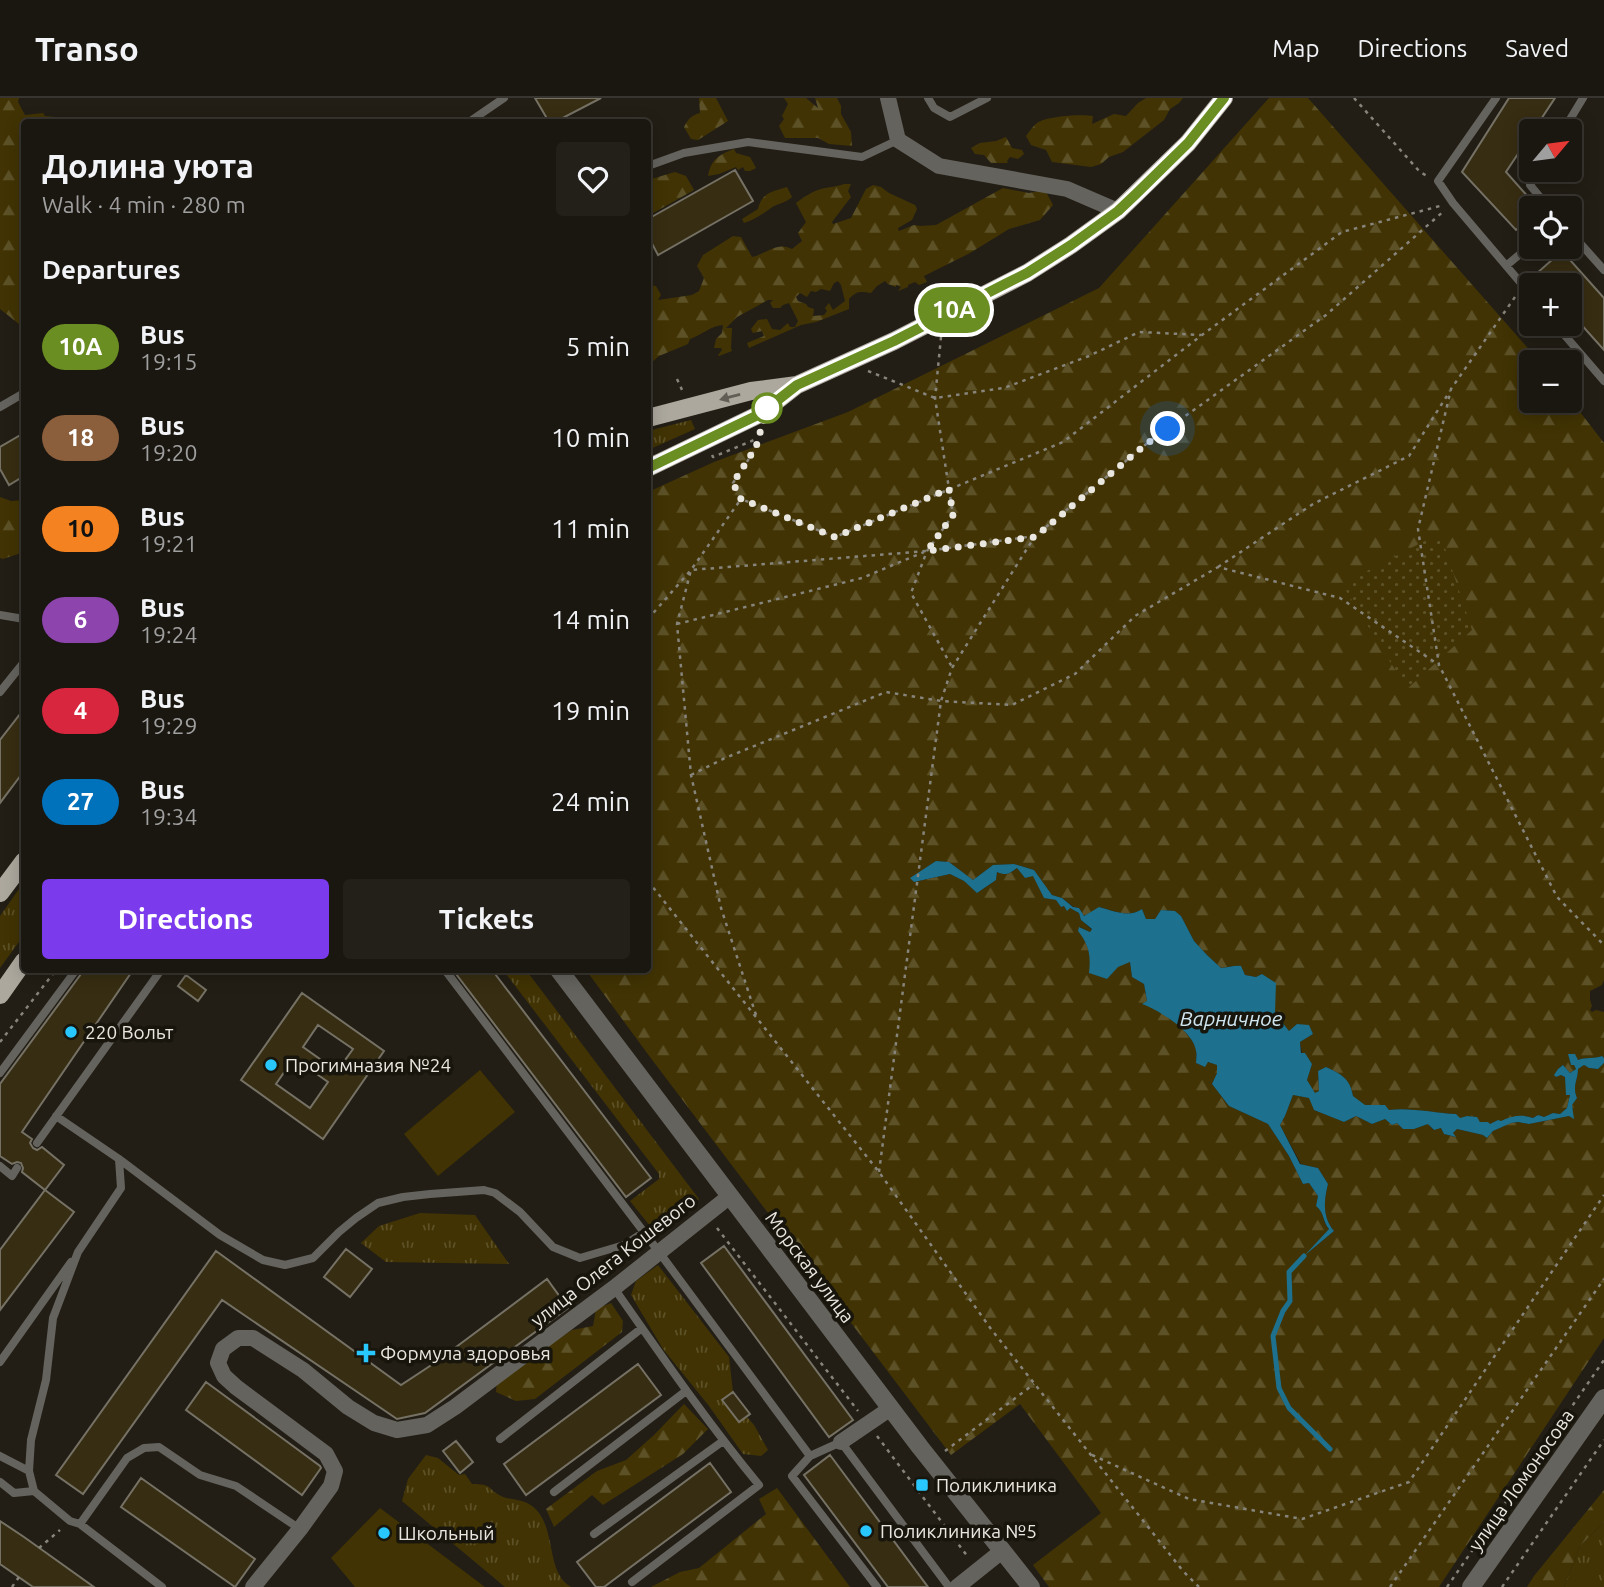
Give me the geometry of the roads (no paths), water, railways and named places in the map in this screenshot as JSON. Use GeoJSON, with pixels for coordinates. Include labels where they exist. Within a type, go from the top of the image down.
{"type":"FeatureCollection","features":[{"type":"Feature","properties":{"kind":"main road"},"geometry":{"type":"LineString","coordinates":[[651,467],[760,414],[797,385],[894,341],[1027,273],[1071,245],[1118,211],[1188,143],[1224,98]]}},
{"type":"Feature","properties":{"kind":"main road"},"geometry":{"type":"LineString","coordinates":[[651,417],[751,391],[797,385]]}},
{"type":"Feature","properties":{"kind":"main road"},"geometry":{"type":"LineString","coordinates":[[0,893],[21,865]]}},
{"type":"Feature","properties":{"kind":"main road"},"geometry":{"type":"LineString","coordinates":[[0,995],[21,965]]}},
{"type":"Feature","properties":{"kind":"street"},"geometry":{"type":"LineString","coordinates":[[888,98],[898,140],[939,166],[1067,188],[1118,211]]}},
{"type":"Feature","properties":{"kind":"street","name":"Морская улица"},"geometry":{"type":"LineString","coordinates":[[561,973],[920,1447],[1031,1587]]}},
{"type":"Feature","properties":{"kind":"street","name":"улица Олега Кошевого"},"geometry":{"type":"LineString","coordinates":[[253,1587],[331,1486],[335,1471],[326,1454],[224,1376],[218,1363],[223,1349],[238,1338],[253,1339],[303,1370],[374,1423],[397,1430],[427,1425],[455,1407],[614,1287],[730,1196]]}},
{"type":"Feature","properties":{"kind":"street","name":"улица Ломоносова"},"geometry":{"type":"LineString","coordinates":[[1471,1587],[1604,1398]]}},
{"type":"Feature","properties":{"kind":"street"},"geometry":{"type":"LineString","coordinates":[[841,1443],[891,1408]]}},
{"type":"Feature","properties":{"kind":"street"},"geometry":{"type":"LineString","coordinates":[[957,1587],[1002,1551]]}},
{"type":"Feature","properties":{"kind":"lane"},"geometry":{"type":"LineString","coordinates":[[473,119],[504,98]]}},
{"type":"Feature","properties":{"kind":"lane"},"geometry":{"type":"LineString","coordinates":[[929,98],[934,108],[950,117],[987,98]]}},
{"type":"Feature","properties":{"kind":"lane"},"geometry":{"type":"LineString","coordinates":[[1496,98],[1438,181],[1453,203],[1519,280]]}},
{"type":"Feature","properties":{"kind":"lane"},"geometry":{"type":"LineString","coordinates":[[1570,119],[1583,98]]}},
{"type":"Feature","properties":{"kind":"lane"},"geometry":{"type":"LineString","coordinates":[[651,165],[684,153],[748,142],[862,157],[898,140]]}},
{"type":"Feature","properties":{"kind":"lane"},"geometry":{"type":"LineString","coordinates":[[1532,182],[1530,186],[1539,196]]}},
{"type":"Feature","properties":{"kind":"lane"},"geometry":{"type":"LineString","coordinates":[[1582,245],[1604,270]]}},
{"type":"Feature","properties":{"kind":"lane"},"geometry":{"type":"LineString","coordinates":[[1507,265],[1519,255]]}},
{"type":"Feature","properties":{"kind":"lane"},"geometry":{"type":"LineString","coordinates":[[1565,336],[1604,381]]}},
{"type":"Feature","properties":{"kind":"lane"},"geometry":{"type":"LineString","coordinates":[[0,407],[21,395]]}},
{"type":"Feature","properties":{"kind":"lane"},"geometry":{"type":"LineString","coordinates":[[0,615],[21,618]]}},
{"type":"Feature","properties":{"kind":"lane"},"geometry":{"type":"LineString","coordinates":[[0,692],[21,666]]}},
{"type":"Feature","properties":{"kind":"lane"},"geometry":{"type":"LineString","coordinates":[[0,1073],[74,973]]}},
{"type":"Feature","properties":{"kind":"lane"},"geometry":{"type":"LineString","coordinates":[[37,1143],[159,973]]}},
{"type":"Feature","properties":{"kind":"lane"},"geometry":{"type":"LineString","coordinates":[[447,973],[810,1456]]}},
{"type":"Feature","properties":{"kind":"lane"},"geometry":{"type":"LineString","coordinates":[[56,1116],[119,1159],[220,1235],[263,1260],[285,1265],[313,1258],[338,1232],[378,1203],[403,1197],[484,1189],[505,1198],[553,1247],[580,1258],[624,1245],[644,1232]]}},
{"type":"Feature","properties":{"kind":"lane"},"geometry":{"type":"LineString","coordinates":[[0,1362],[121,1188],[119,1159]]}},
{"type":"Feature","properties":{"kind":"lane"},"geometry":{"type":"LineString","coordinates":[[0,1166],[12,1176],[17,1168]]}},
{"type":"Feature","properties":{"kind":"lane"},"geometry":{"type":"LineString","coordinates":[[78,1252],[53,1318],[46,1380],[31,1440],[29,1471],[34,1491],[70,1521],[80,1524],[162,1587]]}},
{"type":"Feature","properties":{"kind":"lane"},"geometry":{"type":"LineString","coordinates":[[614,1287],[686,1391],[759,1485],[632,1582]]}},
{"type":"Feature","properties":{"kind":"lane"},"geometry":{"type":"LineString","coordinates":[[500,1439],[642,1328]]}},
{"type":"Feature","properties":{"kind":"lane"},"geometry":{"type":"LineString","coordinates":[[554,1492],[686,1391]]}},
{"type":"Feature","properties":{"kind":"lane"},"geometry":{"type":"LineString","coordinates":[[594,1534],[723,1441]]}},
{"type":"Feature","properties":{"kind":"lane"},"geometry":{"type":"LineString","coordinates":[[877,1587],[792,1476],[810,1456],[841,1443],[949,1587]]}},
{"type":"Feature","properties":{"kind":"lane"},"geometry":{"type":"LineString","coordinates":[[80,1524],[127,1458],[144,1448],[159,1447],[200,1475],[236,1486],[300,1529]]}},
{"type":"Feature","properties":{"kind":"lane"},"geometry":{"type":"LineString","coordinates":[[0,1456],[29,1471]]}},
{"type":"Feature","properties":{"kind":"lane"},"geometry":{"type":"LineString","coordinates":[[0,1482],[15,1493],[34,1491]]}},
{"type":"Feature","properties":{"kind":"water","name":"Варничное"},"geometry":{"type":"Polygon","coordinates":[[[936,861],[949,862],[973,880],[993,865],[1014,864],[1034,870],[1052,895],[1079,908],[1084,916],[1099,907],[1127,913],[1142,909],[1146,919],[1155,919],[1161,910],[1175,911],[1181,916],[1194,941],[1221,968],[1241,966],[1245,975],[1256,977],[1262,974],[1276,983],[1275,1013],[1289,1031],[1297,1024],[1309,1025],[1313,1034],[1300,1042],[1301,1053],[1305,1053],[1312,1064],[1307,1080],[1315,1093],[1319,1091],[1318,1071],[1326,1067],[1344,1077],[1353,1096],[1365,1105],[1385,1105],[1389,1110],[1456,1114],[1460,1118],[1477,1117],[1480,1122],[1490,1124],[1517,1116],[1533,1118],[1538,1115],[1544,1117],[1553,1113],[1560,1114],[1567,1108],[1570,1095],[1566,1095],[1565,1077],[1554,1075],[1563,1065],[1570,1073],[1576,1069],[1571,1065],[1568,1054],[1575,1054],[1578,1060],[1602,1056],[1604,1063],[1598,1069],[1584,1065],[1578,1069],[1575,1086],[1577,1098],[1572,1105],[1574,1119],[1569,1116],[1529,1124],[1511,1123],[1493,1131],[1487,1138],[1457,1129],[1453,1133],[1456,1137],[1444,1134],[1441,1128],[1434,1130],[1428,1124],[1414,1129],[1403,1129],[1397,1123],[1392,1125],[1385,1119],[1372,1124],[1356,1116],[1344,1122],[1314,1110],[1309,1098],[1293,1095],[1280,1125],[1300,1164],[1318,1168],[1328,1184],[1325,1208],[1327,1220],[1334,1231],[1304,1256],[1329,1229],[1316,1206],[1318,1196],[1309,1183],[1303,1184],[1268,1124],[1229,1106],[1212,1084],[1217,1065],[1208,1062],[1205,1067],[1196,1063],[1194,1044],[1183,1029],[1166,1016],[1142,1004],[1147,1001],[1144,984],[1132,977],[1130,962],[1118,967],[1107,979],[1089,973],[1088,950],[1078,931],[1079,927],[1090,932],[1092,929],[1081,920],[1079,913],[1070,908],[1067,911],[1056,900],[1044,898],[1033,876],[1025,878],[1017,868],[1007,874],[997,872],[996,880],[977,893],[964,881],[950,874],[914,882],[910,878],[936,861]]]}},
{"type":"Feature","properties":{"kind":"waterway"},"geometry":{"type":"LineString","coordinates":[[1304,1256],[1289,1272],[1290,1301],[1273,1336],[1279,1388],[1289,1408],[1330,1449]]}},
{"type":"Feature","properties":{"kind":"place","name":"220 Вольт"},"geometry":{"type":"Point","coordinates":[71,1032]}},
{"type":"Feature","properties":{"kind":"place","name":"Прогимназия №24"},"geometry":{"type":"Point","coordinates":[271,1065]}},
{"type":"Feature","properties":{"kind":"place","name":"Формула здоровья"},"geometry":{"type":"Point","coordinates":[366,1353]}},
{"type":"Feature","properties":{"kind":"place","name":"Поликлиника"},"geometry":{"type":"Point","coordinates":[922,1485]}},
{"type":"Feature","properties":{"kind":"place","name":"Поликлиника №5"},"geometry":{"type":"Point","coordinates":[866,1531]}},
{"type":"Feature","properties":{"kind":"place","name":"Школьный"},"geometry":{"type":"Point","coordinates":[384,1533]}}]}
